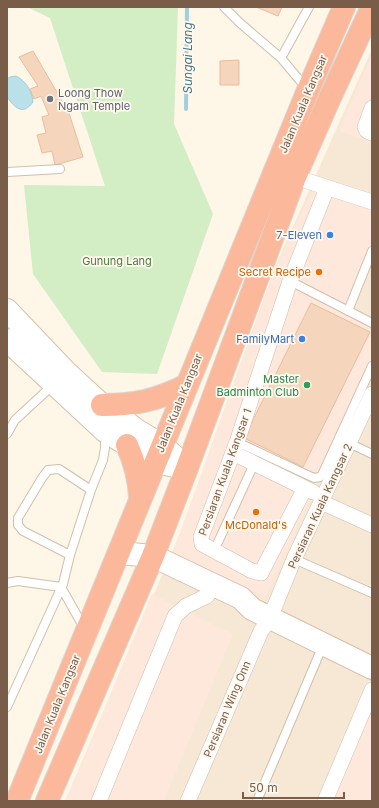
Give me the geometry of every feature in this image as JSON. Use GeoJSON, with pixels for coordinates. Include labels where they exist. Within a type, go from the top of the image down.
{"type":"FeatureCollection","features":[{"type":"Feature","properties":{"kind":"highway","name":"Jalan Kuala Kangsar"},"geometry":{"type":"LineString","coordinates":[[17,801],[308,90],[344,7]]}},
{"type":"Feature","properties":{"kind":"highway","name":"Jalan Kuala Kangsar"},"geometry":{"type":"LineString","coordinates":[[47,801],[150,563],[188,468],[295,177],[372,7]]}},
{"type":"Feature","properties":{"kind":"highway"},"geometry":{"type":"LineString","coordinates":[[102,406],[144,402],[166,395],[187,385]]}},
{"type":"Feature","properties":{"kind":"highway"},"geometry":{"type":"LineString","coordinates":[[127,445],[138,472],[141,498]]}},
{"type":"Feature","properties":{"kind":"street"},"geometry":{"type":"LineString","coordinates":[[372,108],[365,127],[367,131],[372,133]]}},
{"type":"Feature","properties":{"kind":"street"},"geometry":{"type":"LineString","coordinates":[[295,177],[372,202]]}},
{"type":"Feature","properties":{"kind":"street","name":"Persiaran Kuala Kangsar 1"},"geometry":{"type":"LineString","coordinates":[[305,488],[263,571],[260,573],[252,571],[202,544],[201,537],[235,448],[290,280],[328,188]]}},
{"type":"Feature","properties":{"kind":"street"},"geometry":{"type":"LineString","coordinates":[[7,310],[66,372],[102,406],[138,431],[159,454]]}},
{"type":"Feature","properties":{"kind":"street"},"geometry":{"type":"LineString","coordinates":[[7,340],[105,431],[127,445],[159,454],[188,468]]}},
{"type":"Feature","properties":{"kind":"street","name":"Persiaran Kuala Kangsar 2"},"geometry":{"type":"LineString","coordinates":[[261,613],[294,559],[372,394]]}},
{"type":"Feature","properties":{"kind":"street"},"geometry":{"type":"LineString","coordinates":[[235,448],[254,464],[305,488],[322,499],[372,525]]}},
{"type":"Feature","properties":{"kind":"street"},"geometry":{"type":"LineString","coordinates":[[119,553],[150,563],[241,598],[261,613],[372,668]]}},
{"type":"Feature","properties":{"kind":"street"},"geometry":{"type":"LineString","coordinates":[[150,563],[207,596],[235,608],[261,613]]}},
{"type":"Feature","properties":{"kind":"street"},"geometry":{"type":"LineString","coordinates":[[99,801],[175,616],[186,606],[207,596]]}},
{"type":"Feature","properties":{"kind":"street","name":"Persiaran Wing Onn"},"geometry":{"type":"LineString","coordinates":[[188,801],[261,631],[261,613]]}},
{"type":"Feature","properties":{"kind":"street"},"geometry":{"type":"LineString","coordinates":[[325,801],[372,690]]}},
{"type":"Feature","properties":{"kind":"lane"},"geometry":{"type":"LineString","coordinates":[[224,7],[240,23],[281,58],[308,90]]}},
{"type":"Feature","properties":{"kind":"lane"},"geometry":{"type":"LineString","coordinates":[[281,58],[309,7]]}},
{"type":"Feature","properties":{"kind":"lane"},"geometry":{"type":"LineString","coordinates":[[7,172],[60,169]]}},
{"type":"Feature","properties":{"kind":"lane"},"geometry":{"type":"LineString","coordinates":[[348,311],[372,251]]}},
{"type":"Feature","properties":{"kind":"lane"},"geometry":{"type":"LineString","coordinates":[[290,280],[372,323]]}},
{"type":"Feature","properties":{"kind":"lane"},"geometry":{"type":"LineString","coordinates":[[235,448],[314,478],[320,477],[372,366]]}},
{"type":"Feature","properties":{"kind":"lane"},"geometry":{"type":"LineString","coordinates":[[7,434],[15,420],[54,384]]}},
{"type":"Feature","properties":{"kind":"lane"},"geometry":{"type":"LineString","coordinates":[[7,707],[61,587],[91,490],[103,460],[105,431]]}},
{"type":"Feature","properties":{"kind":"lane"},"geometry":{"type":"LineString","coordinates":[[349,443],[372,454]]}},
{"type":"Feature","properties":{"kind":"lane"},"geometry":{"type":"LineString","coordinates":[[214,551],[254,464]]}},
{"type":"Feature","properties":{"kind":"lane"},"geometry":{"type":"LineString","coordinates":[[70,556],[23,531],[18,525],[18,518],[48,470],[59,470],[91,490]]}},
{"type":"Feature","properties":{"kind":"lane"},"geometry":{"type":"LineString","coordinates":[[294,559],[372,593]]}},
{"type":"Feature","properties":{"kind":"lane"},"geometry":{"type":"LineString","coordinates":[[7,583],[18,581],[61,587]]}},
{"type":"Feature","properties":{"kind":"lane"},"geometry":{"type":"LineString","coordinates":[[61,587],[86,633]]}},
{"type":"Feature","properties":{"kind":"lane"},"geometry":{"type":"LineString","coordinates":[[257,801],[324,644]]}},
{"type":"Feature","properties":{"kind":"shaded area"},"geometry":{"type":"Polygon","coordinates":[[[372,49],[372,801],[65,801],[181,531],[275,267],[372,49]]]}},
{"type":"Feature","properties":{"kind":"shaded area"},"geometry":{"type":"Polygon","coordinates":[[[372,54],[372,142],[339,131],[372,54]]]}},
{"type":"Feature","properties":{"kind":"shaded area"},"geometry":{"type":"Polygon","coordinates":[[[315,184],[372,201],[372,249],[347,309],[372,320],[372,365],[266,597],[173,553],[274,272],[315,184]]]}},
{"type":"Feature","properties":{"kind":"shaded area"},"geometry":{"type":"Polygon","coordinates":[[[152,594],[233,634],[164,801],[66,801],[152,594]]]}},
{"type":"Feature","properties":{"kind":"shaded area"},"geometry":{"type":"Polygon","coordinates":[[[372,696],[372,801],[327,801],[372,696]]]}},
{"type":"Feature","properties":{"kind":"green space","name":"Gunung Lang"},"geometry":{"type":"Polygon","coordinates":[[[27,7],[178,7],[174,124],[213,214],[157,374],[102,372],[33,274],[24,185],[105,186],[50,18],[27,7]]]}},
{"type":"Feature","properties":{"kind":"water"},"geometry":{"type":"Polygon","coordinates":[[[16,76],[26,84],[31,94],[33,102],[26,109],[19,109],[7,97],[7,79],[16,76]]]}},
{"type":"Feature","properties":{"kind":"building"},"geometry":{"type":"Polygon","coordinates":[[[256,7],[282,7],[278,16],[256,7]]]}},
{"type":"Feature","properties":{"kind":"building"},"geometry":{"type":"Polygon","coordinates":[[[33,51],[69,113],[83,157],[55,165],[52,151],[42,153],[37,135],[46,133],[42,117],[49,115],[41,96],[34,99],[30,89],[38,86],[19,57],[33,51]]]}},
{"type":"Feature","properties":{"kind":"building"},"geometry":{"type":"Polygon","coordinates":[[[239,60],[239,85],[220,85],[220,61],[239,60]]]}},
{"type":"Feature","properties":{"kind":"building","name":"Master Badminton Club"},"geometry":{"type":"Polygon","coordinates":[[[311,303],[370,332],[303,467],[244,438],[311,303]]]}},
{"type":"Feature","properties":{"kind":"waterway","name":"Sungai Lang"},"geometry":{"type":"LineString","coordinates":[[186,109],[187,7]]}},
{"type":"Feature","properties":{"kind":"place","name":"Loong Thow Ngam Temple"},"geometry":{"type":"Point","coordinates":[50,99]}},
{"type":"Feature","properties":{"kind":"place","name":"7-Eleven"},"geometry":{"type":"Point","coordinates":[330,235]}},
{"type":"Feature","properties":{"kind":"place","name":"Secret Recipe"},"geometry":{"type":"Point","coordinates":[319,272]}},
{"type":"Feature","properties":{"kind":"place","name":"FamilyMart"},"geometry":{"type":"Point","coordinates":[302,339]}},
{"type":"Feature","properties":{"kind":"place","name":"Master Badminton Club"},"geometry":{"type":"Point","coordinates":[307,385]}},
{"type":"Feature","properties":{"kind":"place","name":"McDonald's"},"geometry":{"type":"Point","coordinates":[256,512]}}]}
